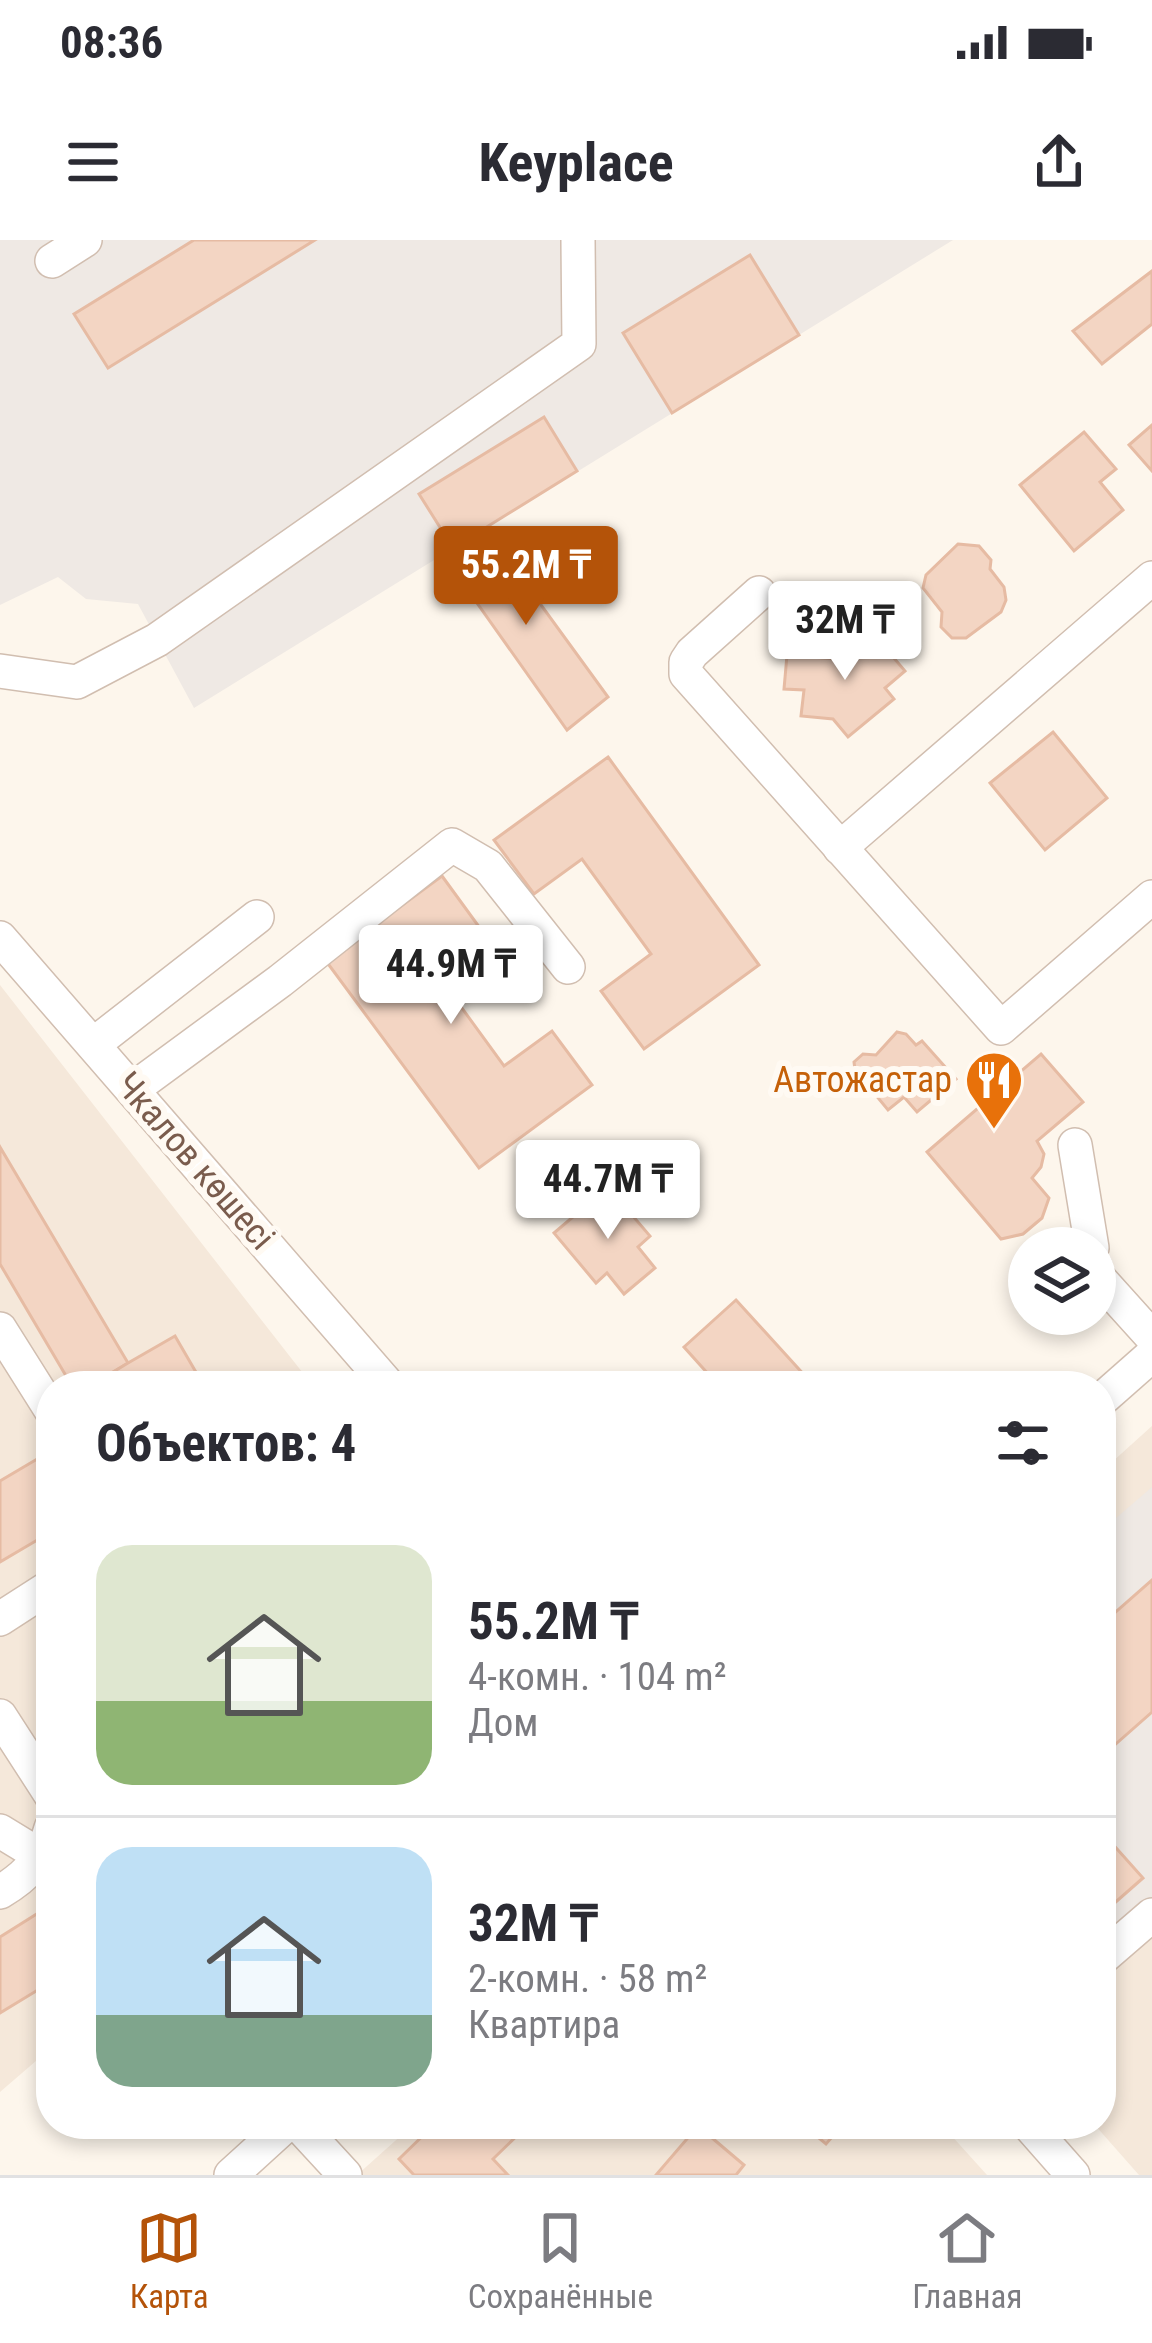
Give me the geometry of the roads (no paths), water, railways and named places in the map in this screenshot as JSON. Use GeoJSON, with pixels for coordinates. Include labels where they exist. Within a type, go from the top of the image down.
{"type":"FeatureCollection","features":[{"type":"Feature","properties":{"kind":"street"},"geometry":{"type":"LineString","coordinates":[[52,261],[86,240]]}},
{"type":"Feature","properties":{"kind":"street"},"geometry":{"type":"LineString","coordinates":[[0,670],[76,682],[157,640],[579,344],[578,240]]}},
{"type":"Feature","properties":{"kind":"street"},"geometry":{"type":"LineString","coordinates":[[840,848],[1152,578]]}},
{"type":"Feature","properties":{"kind":"street"},"geometry":{"type":"LineString","coordinates":[[759,592],[692,653],[686,674],[1000,1028],[1152,896]]}},
{"type":"Feature","properties":{"kind":"street"},"geometry":{"type":"LineString","coordinates":[[134,1089],[452,845],[488,866],[568,967]]}},
{"type":"Feature","properties":{"kind":"street"},"geometry":{"type":"LineString","coordinates":[[94,1043],[257,917]]}},
{"type":"Feature","properties":{"kind":"street","name":"Чкалов көшесі"},"geometry":{"type":"LineString","coordinates":[[0,938],[134,1089],[367,1371]]}},
{"type":"Feature","properties":{"kind":"street"},"geometry":{"type":"LineString","coordinates":[[1075,1145],[1089,1227]]}},
{"type":"Feature","properties":{"kind":"street"},"geometry":{"type":"LineString","coordinates":[[1116,1297],[1152,1337]]}},
{"type":"Feature","properties":{"kind":"street"},"geometry":{"type":"LineString","coordinates":[[0,1329],[36,1386]]}},
{"type":"Feature","properties":{"kind":"street"},"geometry":{"type":"LineString","coordinates":[[1116,1387],[1152,1355]]}},
{"type":"Feature","properties":{"kind":"street"},"geometry":{"type":"LineString","coordinates":[[0,1619],[36,1596]]}},
{"type":"Feature","properties":{"kind":"street"},"geometry":{"type":"LineString","coordinates":[[0,1716],[36,1772]]}},
{"type":"Feature","properties":{"kind":"street"},"geometry":{"type":"LineString","coordinates":[[0,1832],[36,1840]]}},
{"type":"Feature","properties":{"kind":"street"},"geometry":{"type":"LineString","coordinates":[[0,1892],[25,1877],[36,1859]]}},
{"type":"Feature","properties":{"kind":"street"},"geometry":{"type":"LineString","coordinates":[[1116,1946],[1152,1915]]}},
{"type":"Feature","properties":{"kind":"street"},"geometry":{"type":"LineString","coordinates":[[230,2175],[270,2139]]}},
{"type":"Feature","properties":{"kind":"street"},"geometry":{"type":"LineString","coordinates":[[312,2139],[345,2175]]}},
{"type":"Feature","properties":{"kind":"street"},"geometry":{"type":"LineString","coordinates":[[1041,2139],[1073,2175]]}},
{"type":"Feature","properties":{"kind":"place","name":"Автожастар"},"geometry":{"type":"Point","coordinates":[994,1131]}}]}
